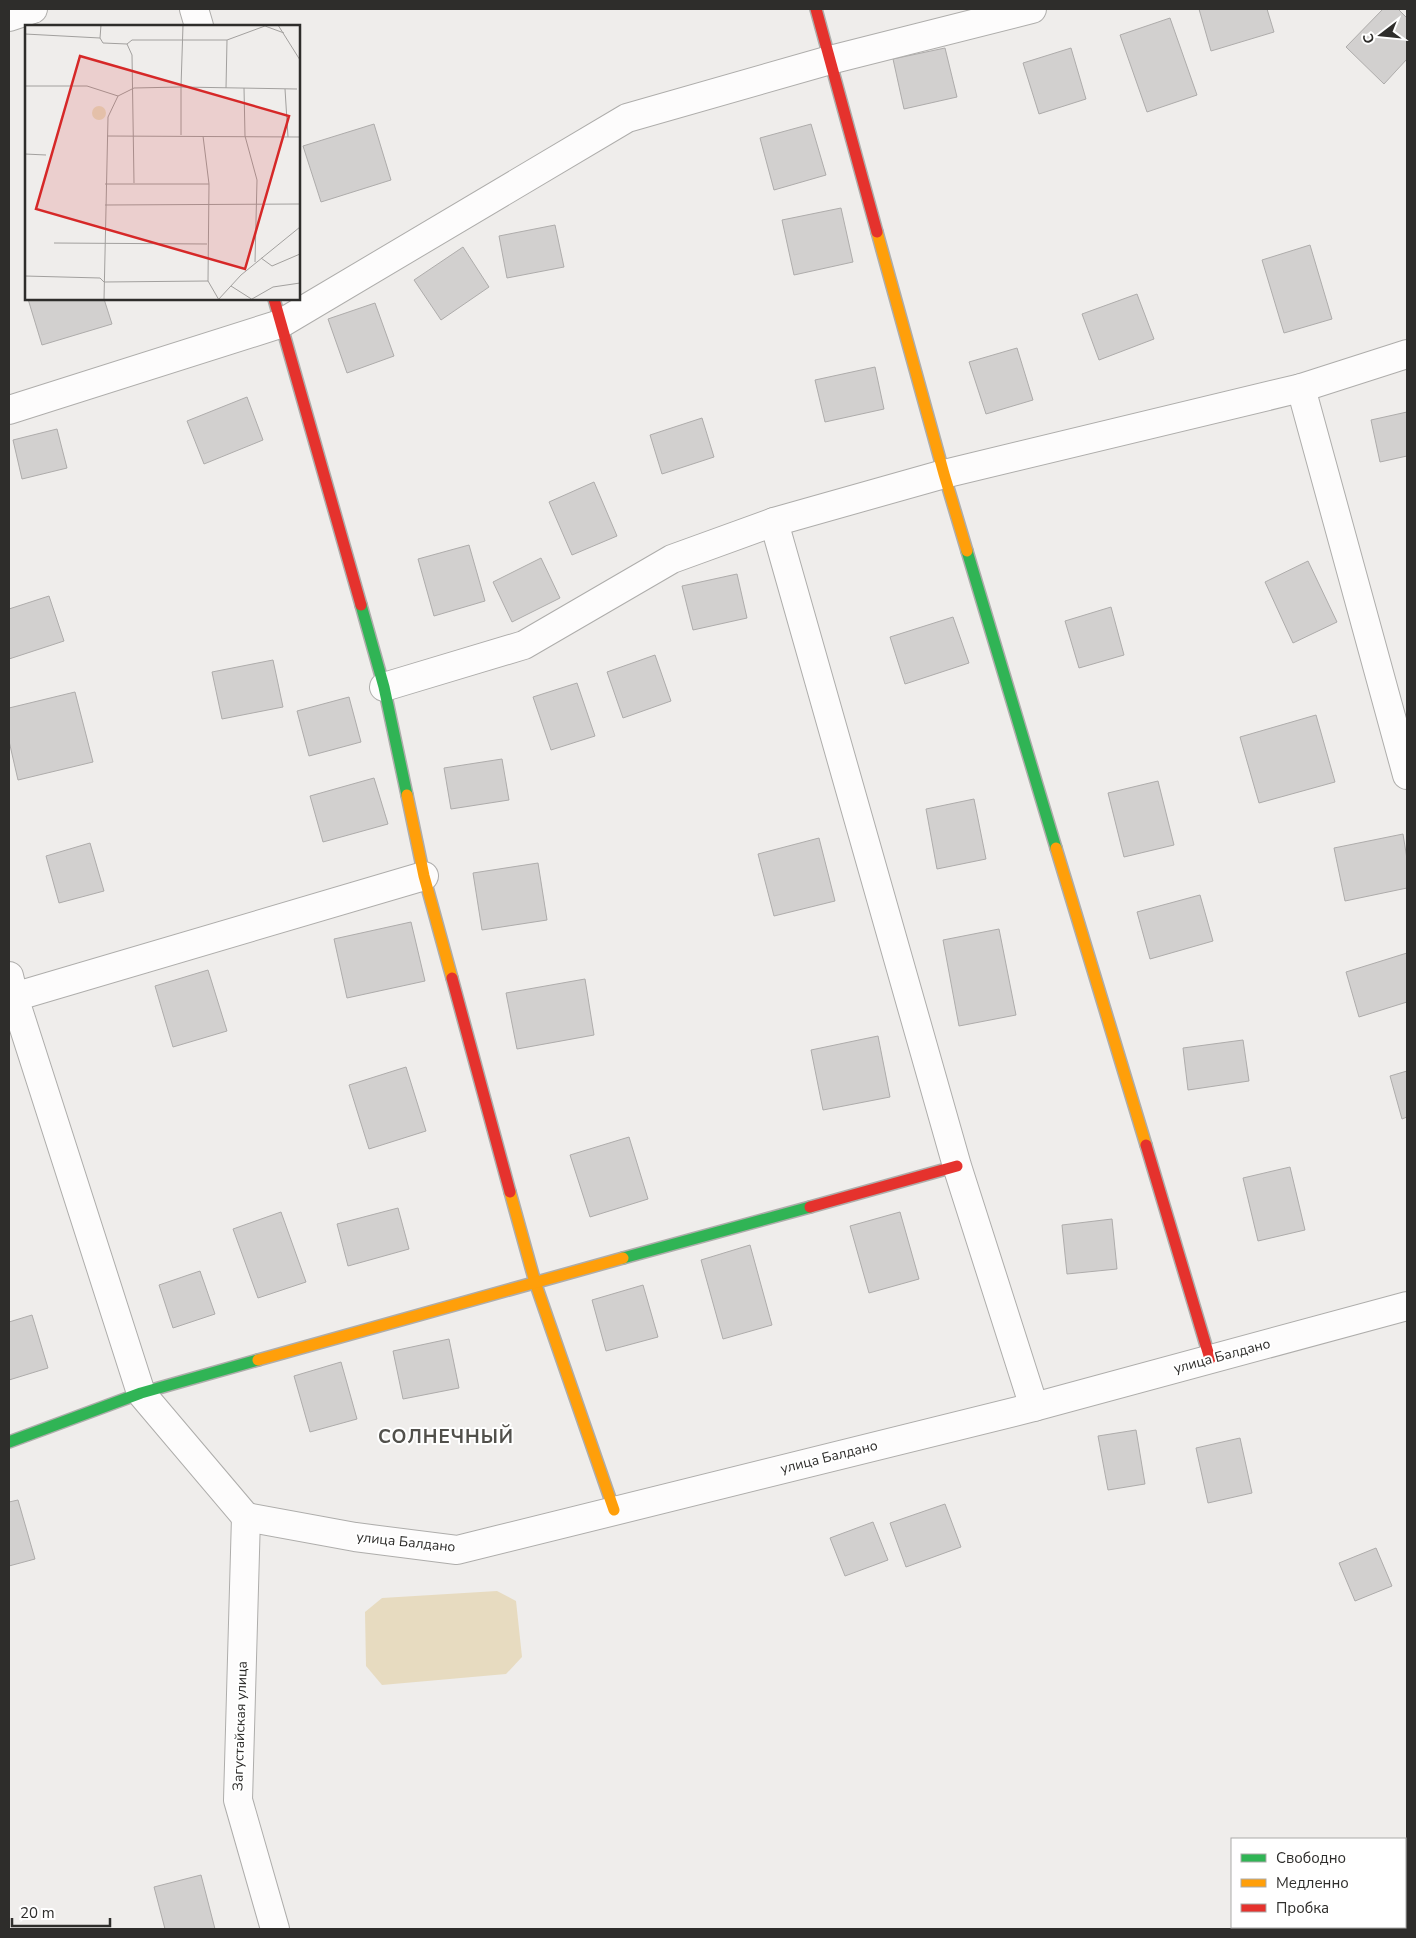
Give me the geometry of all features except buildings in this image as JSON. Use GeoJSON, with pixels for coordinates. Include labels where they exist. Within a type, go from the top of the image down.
{"type":"FeatureCollection","features":[{"type":"Feature","properties":{"kind":"street"},"geometry":{"type":"LineString","coordinates":[[9,17],[33,9]]}},
{"type":"Feature","properties":{"kind":"street"},"geometry":{"type":"LineString","coordinates":[[194,9],[199,25]]}},
{"type":"Feature","properties":{"kind":"street"},"geometry":{"type":"LineString","coordinates":[[816,9],[944,474],[1210,1359]]}},
{"type":"Feature","properties":{"kind":"street"},"geometry":{"type":"LineString","coordinates":[[300,298],[627,118],[830,60],[1032,9]]}},
{"type":"Feature","properties":{"kind":"street"},"geometry":{"type":"LineString","coordinates":[[9,410],[277,311],[297,300]]}},
{"type":"Feature","properties":{"kind":"street"},"geometry":{"type":"LineString","coordinates":[[277,311],[384,687],[424,876],[535,1282],[614,1510]]}},
{"type":"Feature","properties":{"kind":"street"},"geometry":{"type":"LineString","coordinates":[[384,687],[524,644],[672,559],[774,522],[944,474],[1301,388],[1407,354]]}},
{"type":"Feature","properties":{"kind":"street"},"geometry":{"type":"LineString","coordinates":[[1301,388],[1407,775]]}},
{"type":"Feature","properties":{"kind":"street"},"geometry":{"type":"LineString","coordinates":[[774,522],[957,1166],[1034,1407]]}},
{"type":"Feature","properties":{"kind":"street"},"geometry":{"type":"LineString","coordinates":[[246,1517],[141,1393],[11,991],[424,876]]}},
{"type":"Feature","properties":{"kind":"street"},"geometry":{"type":"LineString","coordinates":[[9,1442],[141,1393],[957,1166]]}},
{"type":"Feature","properties":{"kind":"street","name":"улица Балдано"},"geometry":{"type":"LineString","coordinates":[[246,1517],[355,1537],[457,1550],[1034,1407],[1407,1306]]}},
{"type":"Feature","properties":{"kind":"street","name":"Загустайская улица"},"geometry":{"type":"LineString","coordinates":[[246,1517],[238,1800],[275,1929]]}},
{"type":"Feature","properties":{"kind":"shaded area"},"geometry":{"type":"Polygon","coordinates":[[[497,1591],[516,1601],[522,1657],[506,1674],[382,1685],[366,1666],[365,1612],[382,1598],[497,1591]]]}},
{"type":"Feature","properties":{"kind":"traffic: fast"},"geometry":{"type":"LineString","coordinates":[[967,551],[1056,848]]}},
{"type":"Feature","properties":{"kind":"traffic: fast"},"geometry":{"type":"LineString","coordinates":[[361,605],[384,687],[407,795]]}},
{"type":"Feature","properties":{"kind":"traffic: fast"},"geometry":{"type":"LineString","coordinates":[[623,1258],[810,1207]]}},
{"type":"Feature","properties":{"kind":"traffic: fast"},"geometry":{"type":"LineString","coordinates":[[9,1442],[141,1393],[258,1360]]}},
{"type":"Feature","properties":{"kind":"traffic: slow"},"geometry":{"type":"LineString","coordinates":[[877,232],[967,551]]}},
{"type":"Feature","properties":{"kind":"traffic: slow"},"geometry":{"type":"LineString","coordinates":[[407,795],[424,876],[452,978]]}},
{"type":"Feature","properties":{"kind":"traffic: slow"},"geometry":{"type":"LineString","coordinates":[[1056,848],[1146,1145]]}},
{"type":"Feature","properties":{"kind":"traffic: slow"},"geometry":{"type":"LineString","coordinates":[[510,1192],[535,1282],[614,1510]]}},
{"type":"Feature","properties":{"kind":"traffic: slow"},"geometry":{"type":"LineString","coordinates":[[258,1360],[623,1258]]}},
{"type":"Feature","properties":{"kind":"traffic: jam"},"geometry":{"type":"LineString","coordinates":[[816,9],[877,232]]}},
{"type":"Feature","properties":{"kind":"traffic: jam"},"geometry":{"type":"LineString","coordinates":[[274,300],[361,605]]}},
{"type":"Feature","properties":{"kind":"traffic: jam"},"geometry":{"type":"LineString","coordinates":[[452,978],[510,1192]]}},
{"type":"Feature","properties":{"kind":"traffic: jam"},"geometry":{"type":"LineString","coordinates":[[1146,1145],[1210,1359]]}},
{"type":"Feature","properties":{"kind":"traffic: jam"},"geometry":{"type":"LineString","coordinates":[[810,1207],[957,1166]]}},
{"type":"Feature","properties":{"kind":"district","name":"СОЛНЕЧНЫЙ"},"geometry":{"type":"Point","coordinates":[446,1437]}}]}
